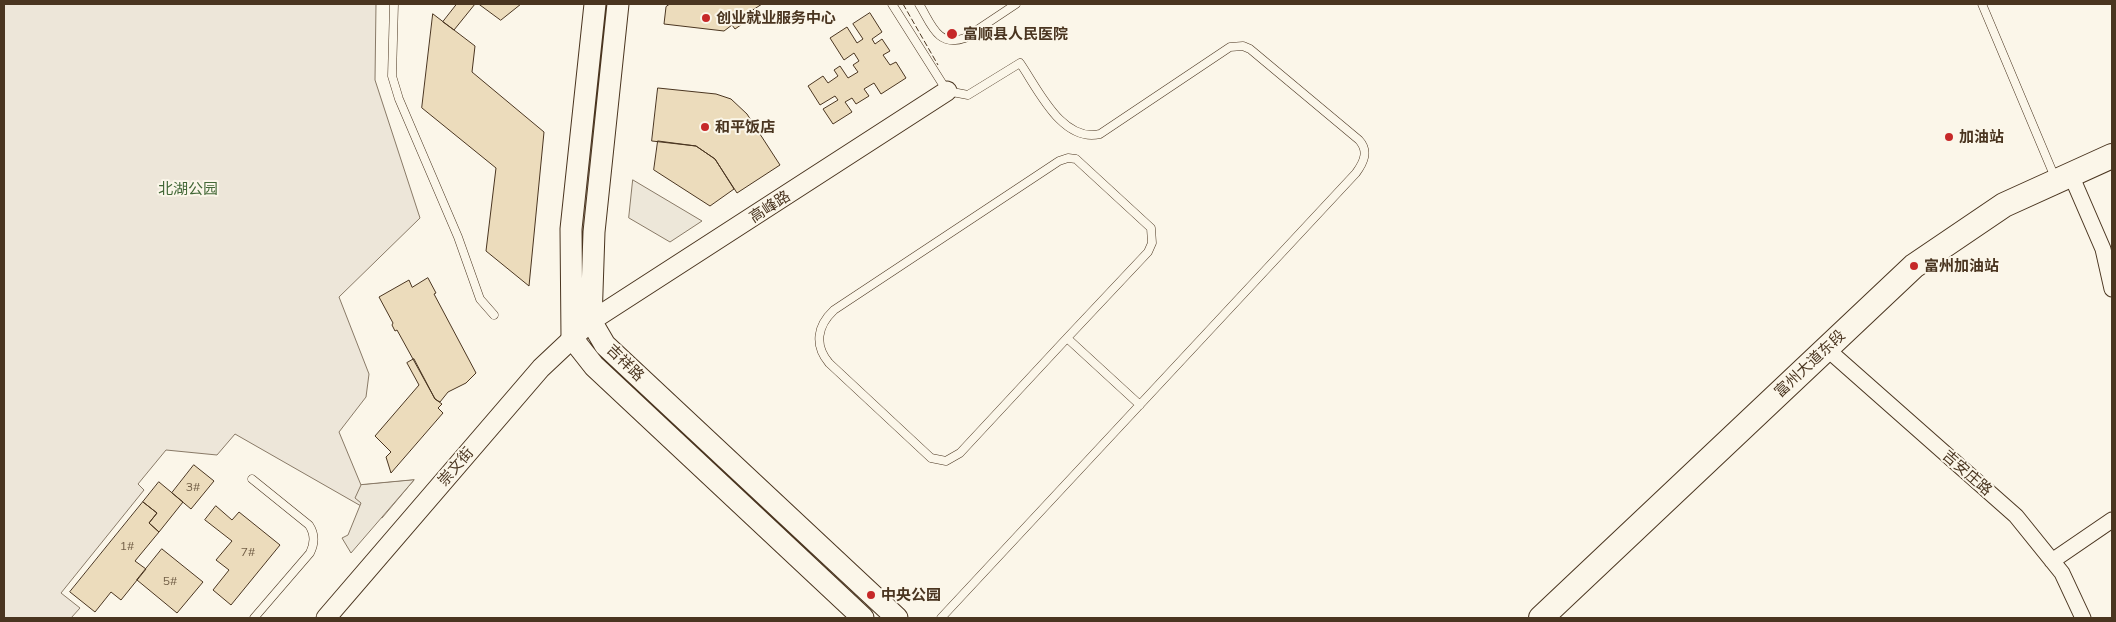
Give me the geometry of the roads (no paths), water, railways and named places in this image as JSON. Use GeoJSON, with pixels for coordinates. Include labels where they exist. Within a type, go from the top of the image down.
{"type":"FeatureCollection","features":[{"type":"Feature","properties":{"kind":"main road"},"geometry":{"type":"LineString","coordinates":[[572,338],[571,229],[595,4]]}},
{"type":"Feature","properties":{"kind":"main road"},"geometry":{"type":"LineString","coordinates":[[591,321],[594,232],[621,6]]}},
{"type":"Feature","properties":{"kind":"main road","name":"富州大道东段"},"geometry":{"type":"LineString","coordinates":[[1541,618],[1914,266],[2004,205],[2112,156]]}},
{"type":"Feature","properties":{"kind":"main road","name":"吉祥路"},"geometry":{"type":"LineString","coordinates":[[591,321],[605,345],[897,618]]}},
{"type":"Feature","properties":{"kind":"main road","name":"吉祥路"},"geometry":{"type":"LineString","coordinates":[[572,338],[594,366],[863,618]]}},
{"type":"Feature","properties":{"kind":"street","name":"高峰路"},"geometry":{"type":"LineString","coordinates":[[591,321],[947,91]]}},
{"type":"Feature","properties":{"kind":"street"},"geometry":{"type":"LineString","coordinates":[[2064,178],[2103,249],[2112,289]]}},
{"type":"Feature","properties":{"kind":"street","name":"崇文街"},"geometry":{"type":"LineString","coordinates":[[326,618],[541,368],[591,321]]}},
{"type":"Feature","properties":{"kind":"street","name":"吉安庄路"},"geometry":{"type":"LineString","coordinates":[[1827,349],[2016,516],[2062,573],[2083,618]]}},
{"type":"Feature","properties":{"kind":"street"},"geometry":{"type":"LineString","coordinates":[[2052,561],[2112,520]]}},
{"type":"Feature","properties":{"kind":"lane"},"geometry":{"type":"LineString","coordinates":[[394,4],[392,76],[396,92],[458,237],[480,299],[494,315]]}},
{"type":"Feature","properties":{"kind":"lane"},"geometry":{"type":"LineString","coordinates":[[892,4],[947,91],[968,95],[1020,63],[1059,119],[1078,134],[1092,136],[1100,134],[1230,47],[1243,46],[1250,49],[1362,144],[1365,157],[1356,174],[941,618]]}},
{"type":"Feature","properties":{"kind":"lane"},"geometry":{"type":"LineString","coordinates":[[919,4],[937,34],[945,41],[955,42],[965,38],[1016,4]]}},
{"type":"Feature","properties":{"kind":"lane"},"geometry":{"type":"LineString","coordinates":[[1982,4],[2064,178]]}},
{"type":"Feature","properties":{"kind":"lane"},"geometry":{"type":"LineString","coordinates":[[1068,158],[1076,159],[1083,164],[1146,222],[1153,235],[1148,252],[1067,338],[960,453],[946,461],[931,458],[830,363],[822,355],[818,336],[824,319],[834,310],[1059,161],[1068,158]]}},
{"type":"Feature","properties":{"kind":"lane"},"geometry":{"type":"LineString","coordinates":[[1067,338],[1140,405]]}},
{"type":"Feature","properties":{"kind":"lane"},"geometry":{"type":"LineString","coordinates":[[252,480],[309,525],[314,543],[310,553],[254,618]]}},
{"type":"Feature","properties":{"kind":"place","name":"创业就业服务中心"},"geometry":{"type":"Point","coordinates":[706,18]}},
{"type":"Feature","properties":{"kind":"place","name":"富顺县人民医院"},"geometry":{"type":"Point","coordinates":[952,34]}},
{"type":"Feature","properties":{"kind":"place","name":"和平饭店"},"geometry":{"type":"Point","coordinates":[705,127]}},
{"type":"Feature","properties":{"kind":"place","name":"加油站"},"geometry":{"type":"Point","coordinates":[1949,137]}},
{"type":"Feature","properties":{"kind":"place","name":"富州加油站"},"geometry":{"type":"Point","coordinates":[1914,266]}},
{"type":"Feature","properties":{"kind":"place","name":"中央公园"},"geometry":{"type":"Point","coordinates":[871,595]}},
{"type":"Feature","properties":{"kind":"park label","name":"北湖公园"},"geometry":{"type":"Point","coordinates":[188,189]}}]}
